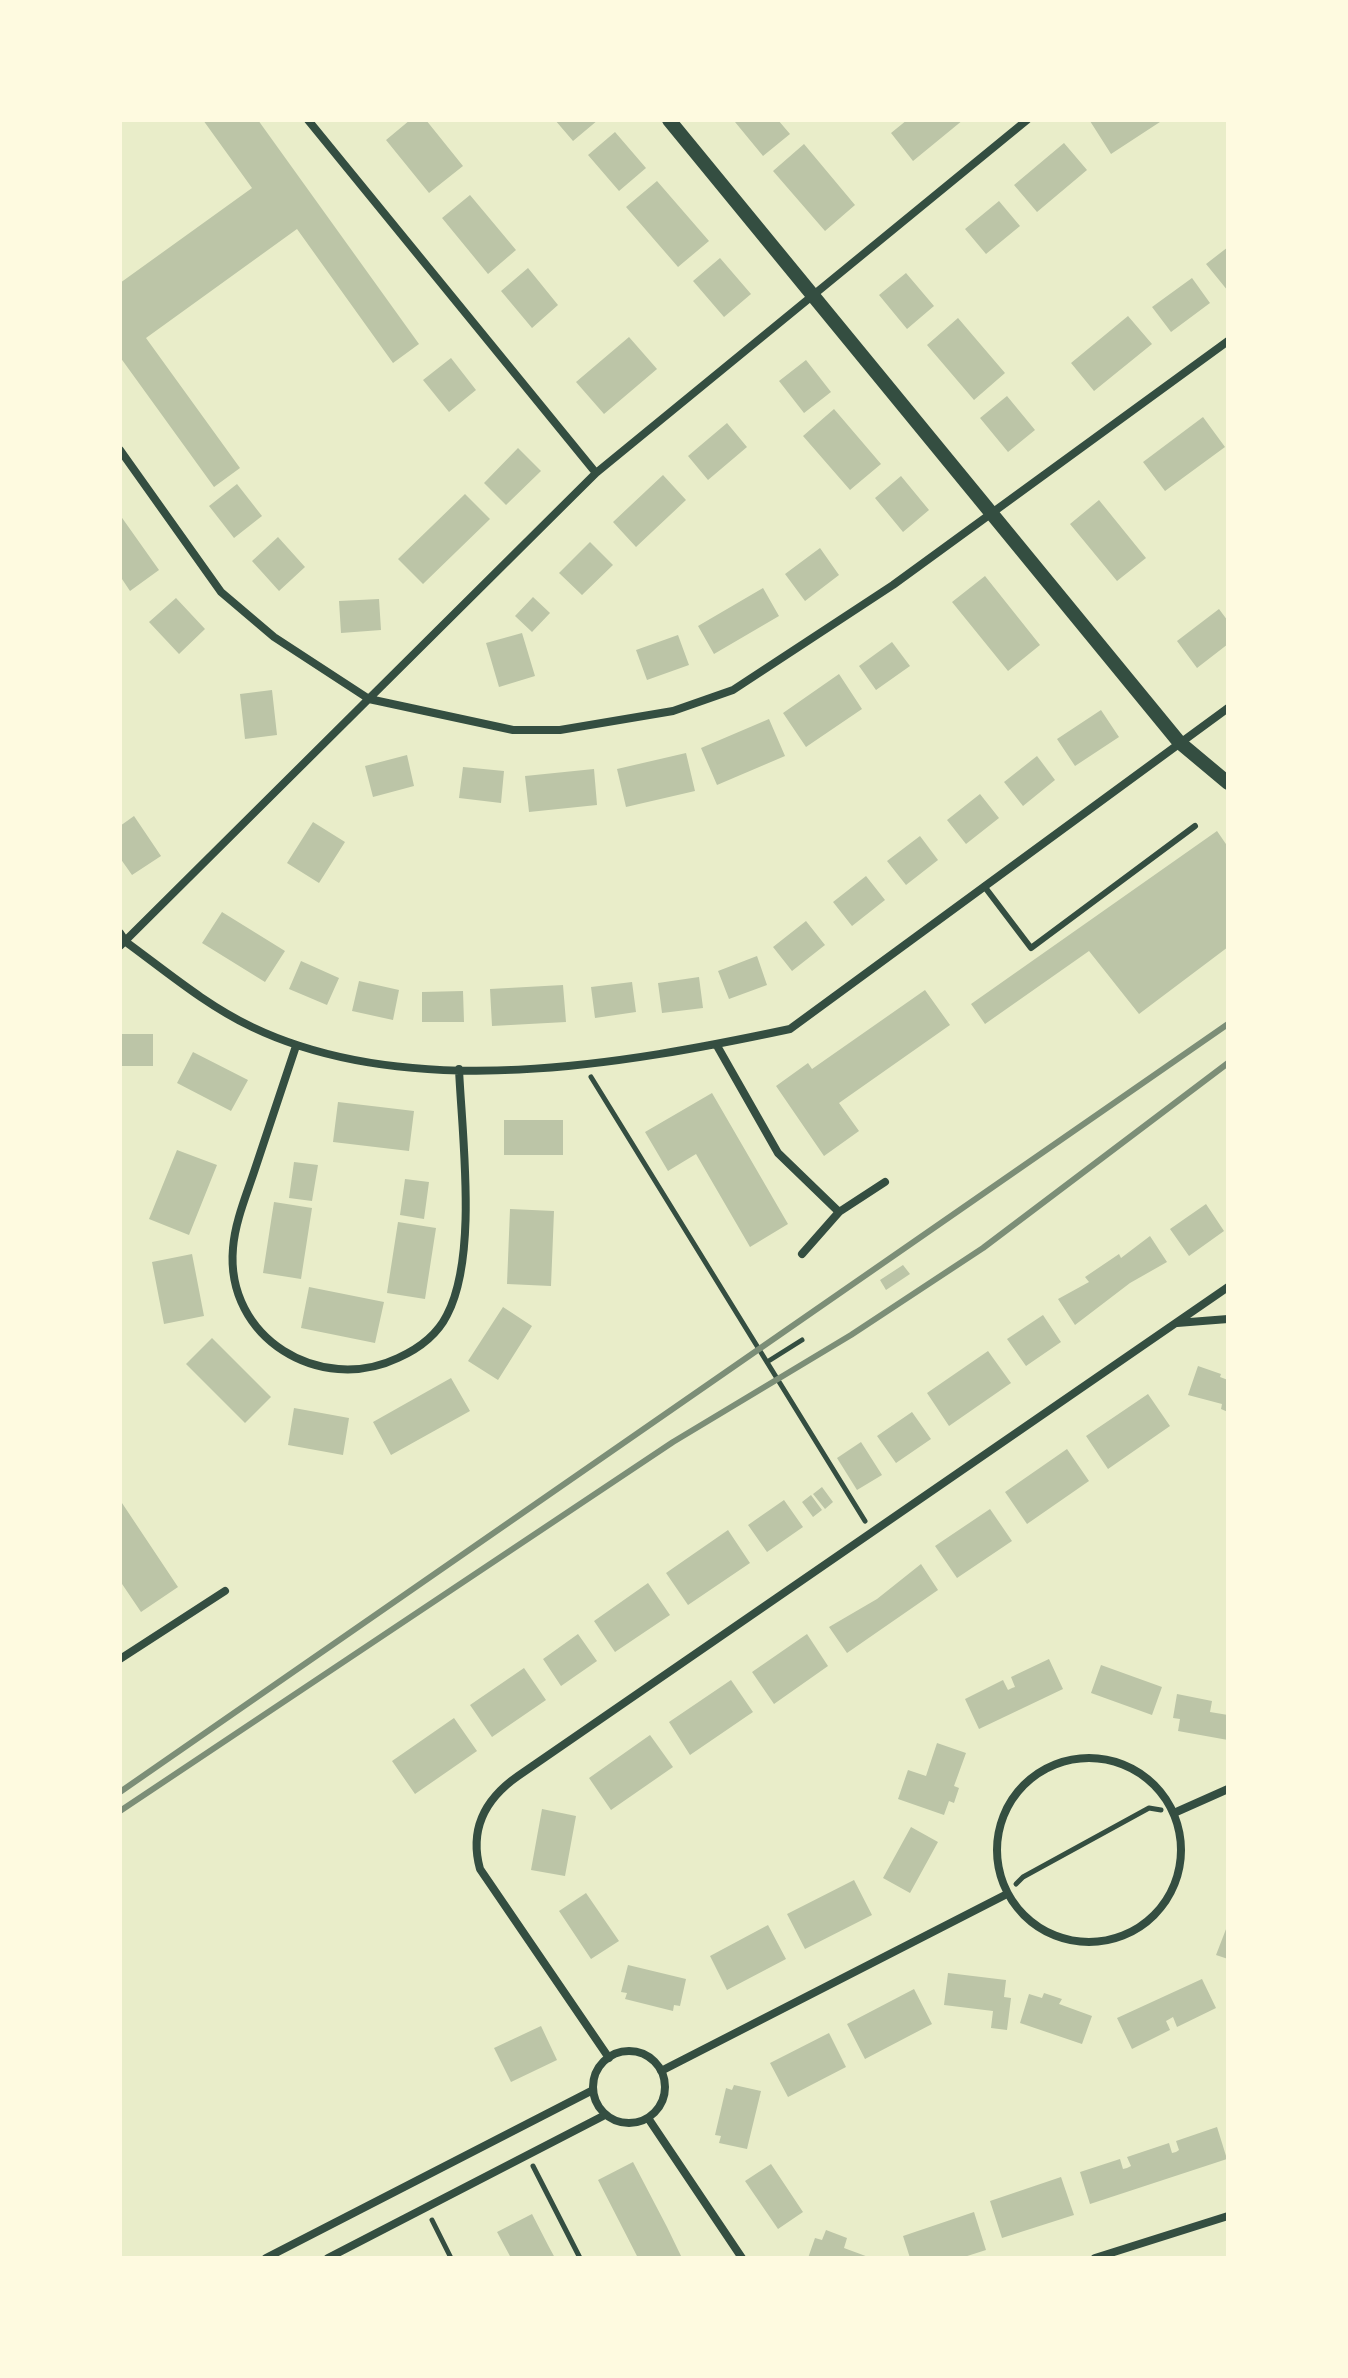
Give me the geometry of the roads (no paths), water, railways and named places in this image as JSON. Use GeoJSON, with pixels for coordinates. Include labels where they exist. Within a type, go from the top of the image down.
{"type":"FeatureCollection","features":[{"type":"Feature","properties":{"kind":"street"},"geometry":{"type":"LineString","coordinates":[[308,120],[596,473]]}},
{"type":"Feature","properties":{"kind":"street"},"geometry":{"type":"LineString","coordinates":[[669,120],[1179,742],[1228,783]]}},
{"type":"Feature","properties":{"kind":"street"},"geometry":{"type":"LineString","coordinates":[[123,944],[596,473],[1027,120]]}},
{"type":"Feature","properties":{"kind":"street"},"geometry":{"type":"LineString","coordinates":[[120,450],[221,592],[274,637],[369,699],[513,730],[587,727],[673,711],[733,690],[779,663],[1228,341]]}},
{"type":"Feature","properties":{"kind":"street"},"geometry":{"type":"LineString","coordinates":[[120,933],[123,944],[202,999],[251,1027],[296,1046],[358,1061],[459,1069],[584,1065],[790,1029],[1228,708]]}},
{"type":"Feature","properties":{"kind":"street"},"geometry":{"type":"LineString","coordinates":[[716,1044],[778,1153],[839,1212]]}},
{"type":"Feature","properties":{"kind":"street"},"geometry":{"type":"LineString","coordinates":[[296,1046],[242,1210],[233,1248],[235,1281],[243,1307],[285,1353],[312,1366],[342,1372],[382,1366],[406,1355],[426,1343],[447,1315],[459,1278],[465,1229],[459,1069]]}},
{"type":"Feature","properties":{"kind":"street"},"geometry":{"type":"LineString","coordinates":[[802,1254],[839,1212],[885,1182]]}},
{"type":"Feature","properties":{"kind":"street"},"geometry":{"type":"LineString","coordinates":[[609,2058],[480,1869],[476,1835],[483,1813],[507,1783],[1228,1287]]}},
{"type":"Feature","properties":{"kind":"street"},"geometry":{"type":"LineString","coordinates":[[1174,1323],[1228,1319]]}},
{"type":"Feature","properties":{"kind":"street"},"geometry":{"type":"LineString","coordinates":[[120,1659],[225,1591]]}},
{"type":"Feature","properties":{"kind":"street"},"geometry":{"type":"LineString","coordinates":[[1097,1757],[1122,1763],[1143,1774],[1161,1791],[1174,1813],[1181,1837],[1181,1863],[1174,1888],[1160,1910],[1141,1927],[1118,1938],[1080,1941],[1043,1930],[1022,1914],[1007,1894],[998,1858],[1001,1821],[1012,1799],[1028,1780],[1049,1766],[1072,1758],[1097,1757]]}},
{"type":"Feature","properties":{"kind":"street"},"geometry":{"type":"LineString","coordinates":[[1174,1813],[1228,1789]]}},
{"type":"Feature","properties":{"kind":"street"},"geometry":{"type":"LineString","coordinates":[[661,2071],[1007,1894]]}},
{"type":"Feature","properties":{"kind":"street"},"geometry":{"type":"LineString","coordinates":[[638,2052],[648,2056],[661,2071],[665,2092],[662,2103],[648,2118],[625,2123],[605,2115],[593,2090],[597,2071],[609,2058],[617,2053],[638,2052]]}},
{"type":"Feature","properties":{"kind":"street"},"geometry":{"type":"LineString","coordinates":[[266,2258],[593,2090]]}},
{"type":"Feature","properties":{"kind":"street"},"geometry":{"type":"LineString","coordinates":[[328,2258],[605,2115]]}},
{"type":"Feature","properties":{"kind":"street"},"geometry":{"type":"LineString","coordinates":[[648,2118],[742,2258]]}},
{"type":"Feature","properties":{"kind":"street"},"geometry":{"type":"LineString","coordinates":[[1095,2258],[1228,2216]]}},
{"type":"Feature","properties":{"kind":"lane"},"geometry":{"type":"LineString","coordinates":[[984,886],[1031,948],[1195,826]]}},
{"type":"Feature","properties":{"kind":"railway"},"geometry":{"type":"LineString","coordinates":[[120,1792],[1228,1024]]}},
{"type":"Feature","properties":{"kind":"railway"},"geometry":{"type":"LineString","coordinates":[[120,1811],[673,1442],[851,1335],[983,1248],[1228,1063]]}}]}
